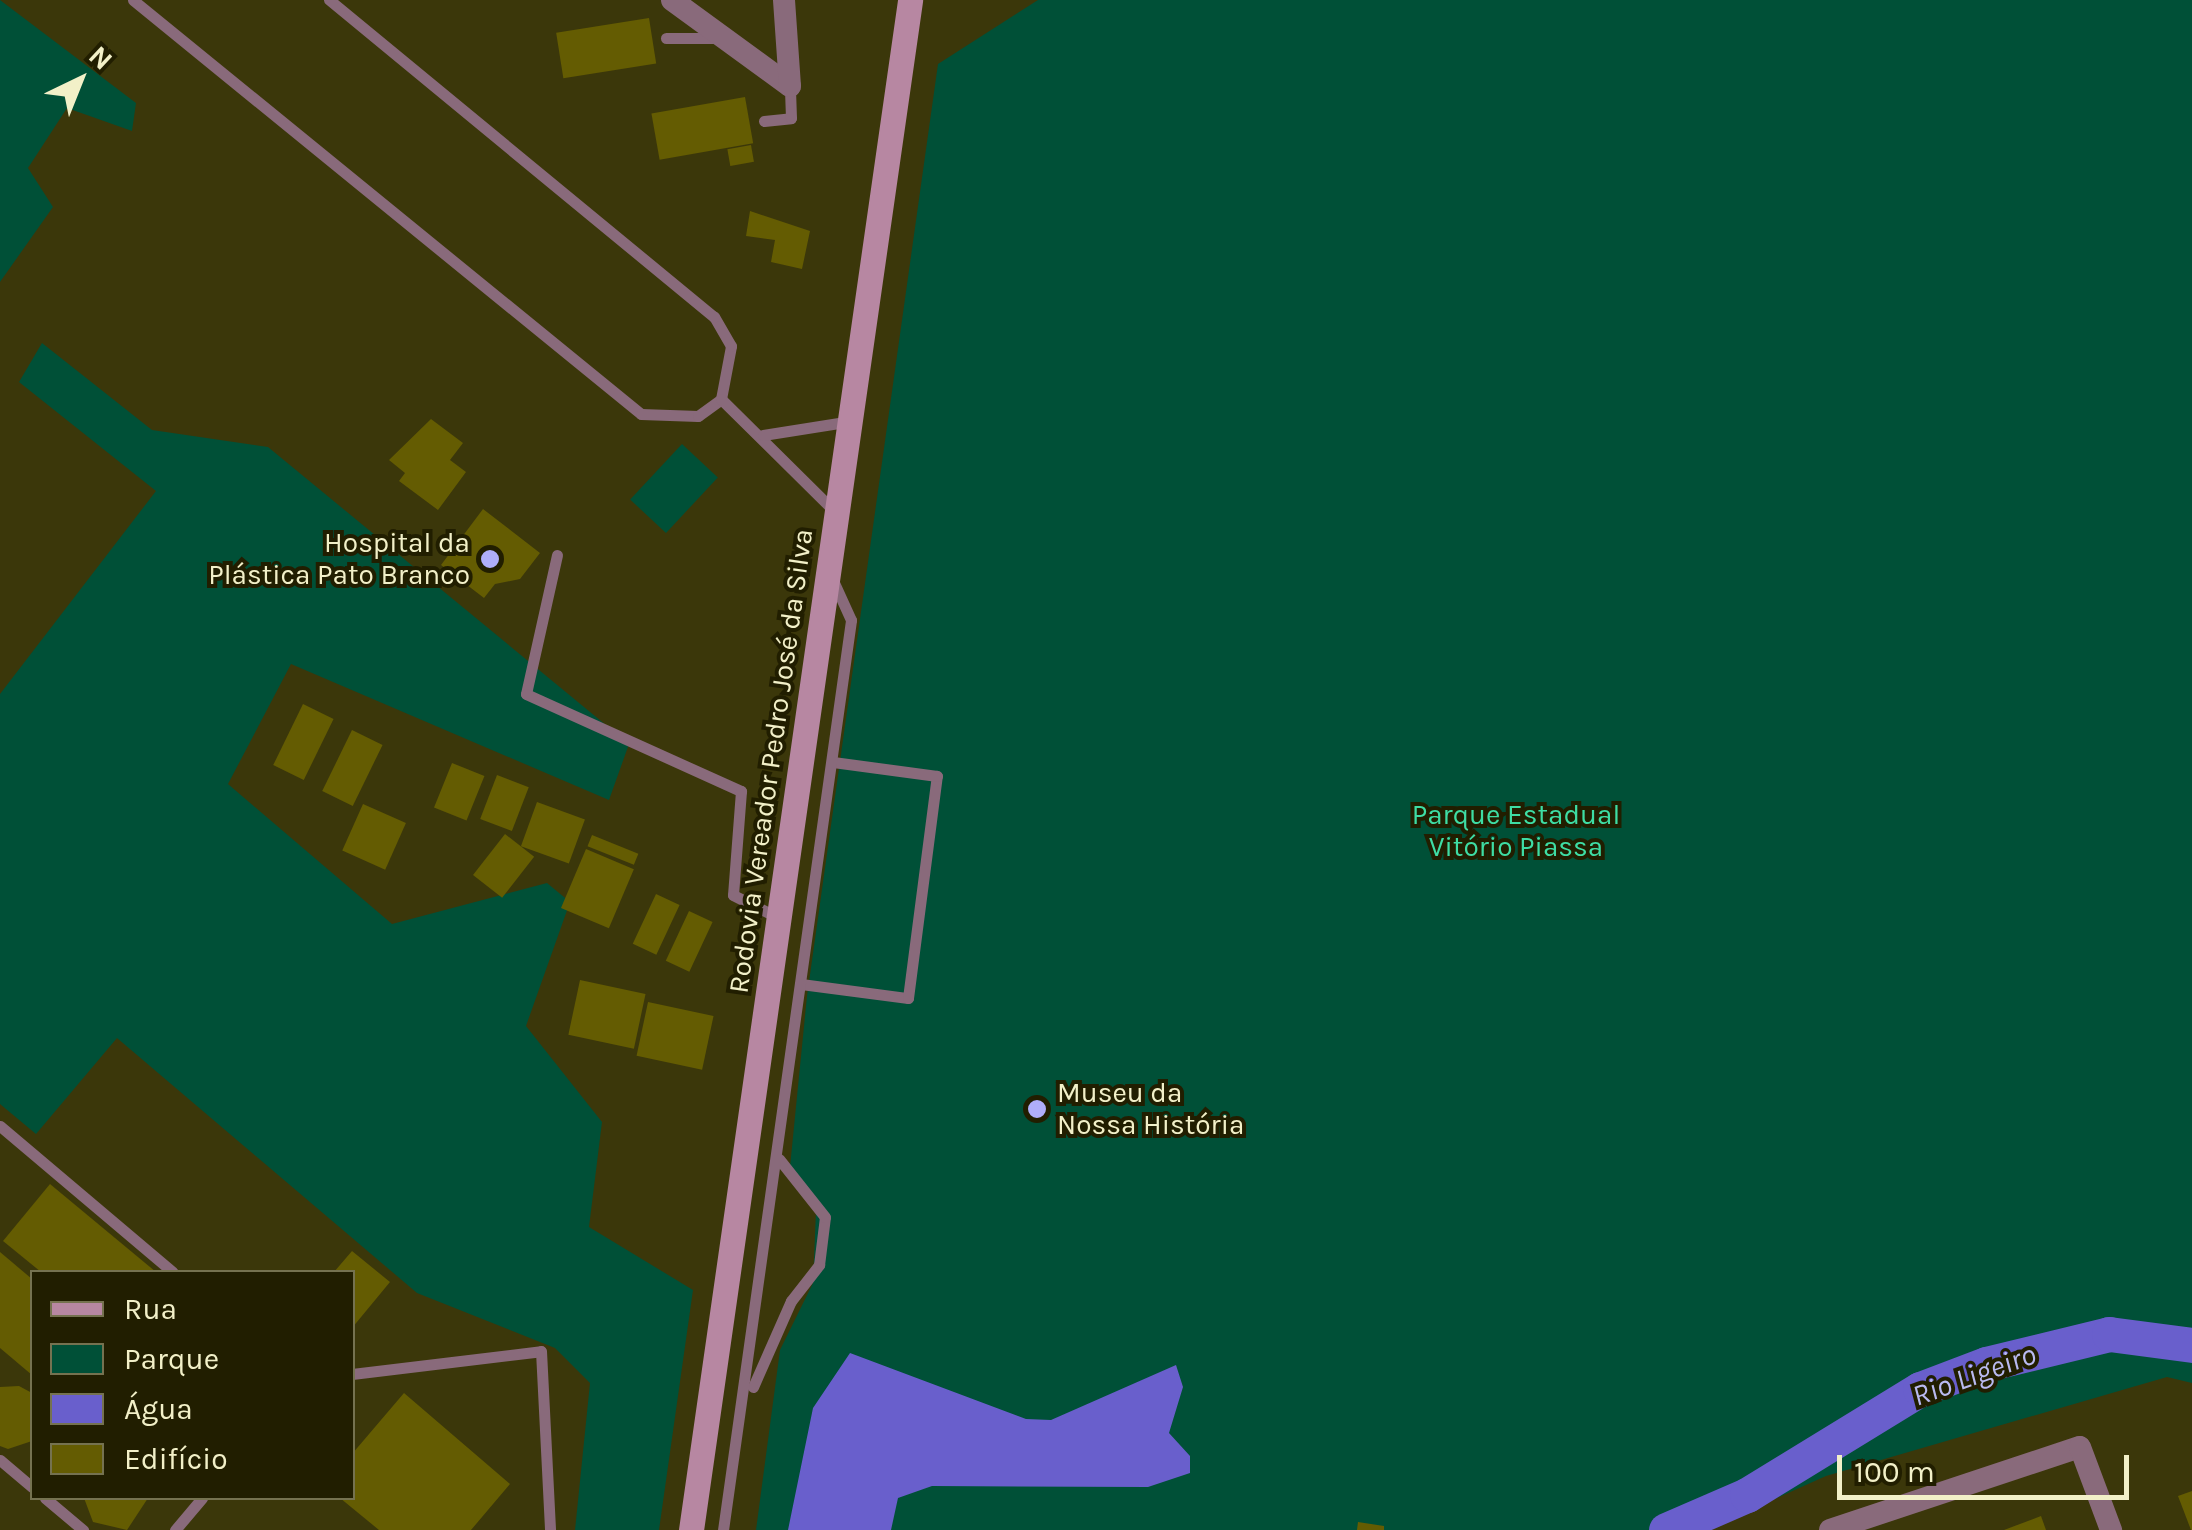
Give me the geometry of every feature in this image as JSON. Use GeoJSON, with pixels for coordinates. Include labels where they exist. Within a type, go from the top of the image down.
{"type":"FeatureCollection","features":[{"type":"Feature","properties":{"kind":"main road","name":"Rodovia Vereador Pedro José da Silva"},"geometry":{"type":"LineString","coordinates":[[691,1530],[829,572],[845,422],[910,0]]}},
{"type":"Feature","properties":{"kind":"street"},"geometry":{"type":"LineString","coordinates":[[672,0],[719,38],[790,86]]}},
{"type":"Feature","properties":{"kind":"street"},"geometry":{"type":"LineString","coordinates":[[784,0],[790,86]]}},
{"type":"Feature","properties":{"kind":"street"},"geometry":{"type":"LineString","coordinates":[[1830,1530],[2080,1447],[2111,1530]]}},
{"type":"Feature","properties":{"kind":"lane"},"geometry":{"type":"LineString","coordinates":[[133,0],[641,414],[698,416],[721,398],[731,346],[714,317],[329,0]]}},
{"type":"Feature","properties":{"kind":"lane"},"geometry":{"type":"LineString","coordinates":[[666,38],[719,38]]}},
{"type":"Feature","properties":{"kind":"lane"},"geometry":{"type":"LineString","coordinates":[[764,120],[792,118],[790,86]]}},
{"type":"Feature","properties":{"kind":"lane"},"geometry":{"type":"LineString","coordinates":[[721,398],[763,435],[835,512]]}},
{"type":"Feature","properties":{"kind":"lane"},"geometry":{"type":"LineString","coordinates":[[763,435],[845,422]]}},
{"type":"Feature","properties":{"kind":"lane"},"geometry":{"type":"LineString","coordinates":[[556,555],[526,694],[740,791],[733,895],[779,918]]}},
{"type":"Feature","properties":{"kind":"lane"},"geometry":{"type":"LineString","coordinates":[[723,1530],[748,1400],[851,620],[829,572]]}},
{"type":"Feature","properties":{"kind":"lane"},"geometry":{"type":"LineString","coordinates":[[802,984],[908,998],[936,776],[833,762]]}},
{"type":"Feature","properties":{"kind":"lane"},"geometry":{"type":"LineString","coordinates":[[0,1126],[171,1270]]}},
{"type":"Feature","properties":{"kind":"lane"},"geometry":{"type":"LineString","coordinates":[[748,1400],[791,1302],[819,1265],[825,1217],[779,1160]]}},
{"type":"Feature","properties":{"kind":"lane"},"geometry":{"type":"LineString","coordinates":[[355,1374],[542,1351],[550,1530]]}},
{"type":"Feature","properties":{"kind":"lane"},"geometry":{"type":"LineString","coordinates":[[0,1460],[30,1486]]}},
{"type":"Feature","properties":{"kind":"lane"},"geometry":{"type":"LineString","coordinates":[[46,1500],[84,1530]]}},
{"type":"Feature","properties":{"kind":"lane"},"geometry":{"type":"LineString","coordinates":[[175,1530],[200,1500]]}},
{"type":"Feature","properties":{"kind":"green space"},"geometry":{"type":"Polygon","coordinates":[[[0,0],[136,103],[132,131],[67,108],[28,168],[53,207],[0,282],[0,0]]]}},
{"type":"Feature","properties":{"kind":"green space","name":"Parque Estadual Vitório Piassa"},"geometry":{"type":"Polygon","coordinates":[[[1038,0],[2192,0],[2192,1383],[2167,1377],[1826,1476],[1705,1530],[756,1530],[780,1350],[813,1283],[816,1211],[789,1177],[807,996],[938,64],[1038,0]]]}},
{"type":"Feature","properties":{"kind":"green space"},"geometry":{"type":"Polygon","coordinates":[[[42,343],[152,430],[268,447],[629,744],[609,800],[291,664],[228,784],[392,924],[547,883],[570,902],[526,1026],[602,1122],[589,1227],[693,1290],[659,1530],[575,1530],[590,1383],[555,1348],[417,1293],[117,1038],[36,1134],[0,1104],[0,694],[156,491],[19,382],[42,343]]]}},
{"type":"Feature","properties":{"kind":"green space"},"geometry":{"type":"Polygon","coordinates":[[[682,444],[718,477],[666,533],[630,500],[682,444]]]}},
{"type":"Feature","properties":{"kind":"water"},"geometry":{"type":"Polygon","coordinates":[[[850,1353],[1026,1419],[1051,1420],[1176,1365],[1183,1387],[1169,1433],[1190,1456],[1190,1473],[1148,1487],[932,1486],[898,1498],[891,1530],[788,1530],[813,1408],[850,1353]]]}},
{"type":"Feature","properties":{"kind":"building"},"geometry":{"type":"Polygon","coordinates":[[[649,18],[656,63],[563,78],[556,33],[649,18]]]}},
{"type":"Feature","properties":{"kind":"building"},"geometry":{"type":"Polygon","coordinates":[[[745,97],[753,143],[660,160],[651,113],[745,97]]]}},
{"type":"Feature","properties":{"kind":"building"},"geometry":{"type":"Polygon","coordinates":[[[751,145],[754,162],[730,166],[727,149],[751,145]]]}},
{"type":"Feature","properties":{"kind":"building"},"geometry":{"type":"Polygon","coordinates":[[[750,211],[810,231],[802,269],[771,262],[775,240],[746,236],[750,211]]]}},
{"type":"Feature","properties":{"kind":"building"},"geometry":{"type":"Polygon","coordinates":[[[431,419],[463,443],[450,460],[466,472],[438,510],[399,481],[405,473],[389,460],[431,419]]]}},
{"type":"Feature","properties":{"kind":"building","name":"Hospital da Plástica Pato Branco"},"geometry":{"type":"Polygon","coordinates":[[[483,509],[540,553],[520,579],[495,584],[484,598],[441,565],[483,509]]]}},
{"type":"Feature","properties":{"kind":"building"},"geometry":{"type":"Polygon","coordinates":[[[303,704],[334,719],[304,780],[273,765],[303,704]]]}},
{"type":"Feature","properties":{"kind":"building"},"geometry":{"type":"Polygon","coordinates":[[[352,730],[383,745],[353,806],[322,791],[352,730]]]}},
{"type":"Feature","properties":{"kind":"building"},"geometry":{"type":"Polygon","coordinates":[[[452,763],[484,776],[466,821],[434,808],[452,763]]]}},
{"type":"Feature","properties":{"kind":"building"},"geometry":{"type":"Polygon","coordinates":[[[497,775],[529,787],[512,831],[480,819],[497,775]]]}},
{"type":"Feature","properties":{"kind":"building"},"geometry":{"type":"Polygon","coordinates":[[[537,802],[585,819],[569,864],[521,846],[537,802]]]}},
{"type":"Feature","properties":{"kind":"building"},"geometry":{"type":"Polygon","coordinates":[[[363,804],[406,823],[385,870],[342,851],[363,804]]]}},
{"type":"Feature","properties":{"kind":"building"},"geometry":{"type":"Polygon","coordinates":[[[505,834],[534,857],[502,898],[473,875],[505,834]]]}},
{"type":"Feature","properties":{"kind":"building"},"geometry":{"type":"Polygon","coordinates":[[[592,835],[638,854],[634,865],[588,846],[592,835]]]}},
{"type":"Feature","properties":{"kind":"building"},"geometry":{"type":"Polygon","coordinates":[[[586,849],[634,869],[609,928],[561,908],[586,849]]]}},
{"type":"Feature","properties":{"kind":"building"},"geometry":{"type":"Polygon","coordinates":[[[656,894],[680,905],[656,955],[633,944],[656,894]]]}},
{"type":"Feature","properties":{"kind":"building"},"geometry":{"type":"Polygon","coordinates":[[[689,911],[713,922],[689,972],[666,961],[689,911]]]}},
{"type":"Feature","properties":{"kind":"building"},"geometry":{"type":"Polygon","coordinates":[[[580,980],[646,994],[634,1049],[568,1035],[580,980]]]}},
{"type":"Feature","properties":{"kind":"building"},"geometry":{"type":"Polygon","coordinates":[[[648,1002],[714,1016],[702,1070],[637,1056],[648,1002]]]}},
{"type":"Feature","properties":{"kind":"building"},"geometry":{"type":"Polygon","coordinates":[[[50,1184],[154,1270],[39,1270],[3,1241],[50,1184]]]}},
{"type":"Feature","properties":{"kind":"building"},"geometry":{"type":"Polygon","coordinates":[[[352,1251],[390,1282],[355,1324],[355,1270],[336,1270],[352,1251]]]}},
{"type":"Feature","properties":{"kind":"building"},"geometry":{"type":"Polygon","coordinates":[[[0,1252],[30,1277],[30,1373],[0,1348],[0,1252]]]}},
{"type":"Feature","properties":{"kind":"building"},"geometry":{"type":"Polygon","coordinates":[[[19,1386],[30,1392],[30,1442],[8,1449],[0,1446],[0,1387],[19,1386]]]}},
{"type":"Feature","properties":{"kind":"building"},"geometry":{"type":"Polygon","coordinates":[[[404,1393],[510,1484],[471,1530],[379,1530],[342,1500],[355,1500],[355,1450],[404,1393]]]}},
{"type":"Feature","properties":{"kind":"building"},"geometry":{"type":"Polygon","coordinates":[[[2192,1491],[2192,1530],[2191,1530],[2178,1496],[2192,1491]]]}},
{"type":"Feature","properties":{"kind":"building"},"geometry":{"type":"Polygon","coordinates":[[[85,1500],[147,1500],[127,1530],[93,1522],[85,1500]]]}},
{"type":"Feature","properties":{"kind":"building"},"geometry":{"type":"Polygon","coordinates":[[[2041,1516],[2046,1530],[2004,1530],[2041,1516]]]}},
{"type":"Feature","properties":{"kind":"building"},"geometry":{"type":"Polygon","coordinates":[[[1358,1522],[1384,1526],[1384,1530],[1357,1530],[1358,1522]]]}},
{"type":"Feature","properties":{"kind":"waterway","name":"Rio Ligeiro"},"geometry":{"type":"LineString","coordinates":[[1666,1530],[1747,1495],[1920,1389],[1986,1364],[2109,1334],[2192,1345]]}},
{"type":"Feature","properties":{"kind":"place","name":"Hospital da Plástica Pato Branco"},"geometry":{"type":"Point","coordinates":[490,559]}},
{"type":"Feature","properties":{"kind":"place","name":"Museu da Nossa História"},"geometry":{"type":"Point","coordinates":[1037,1109]}}]}
